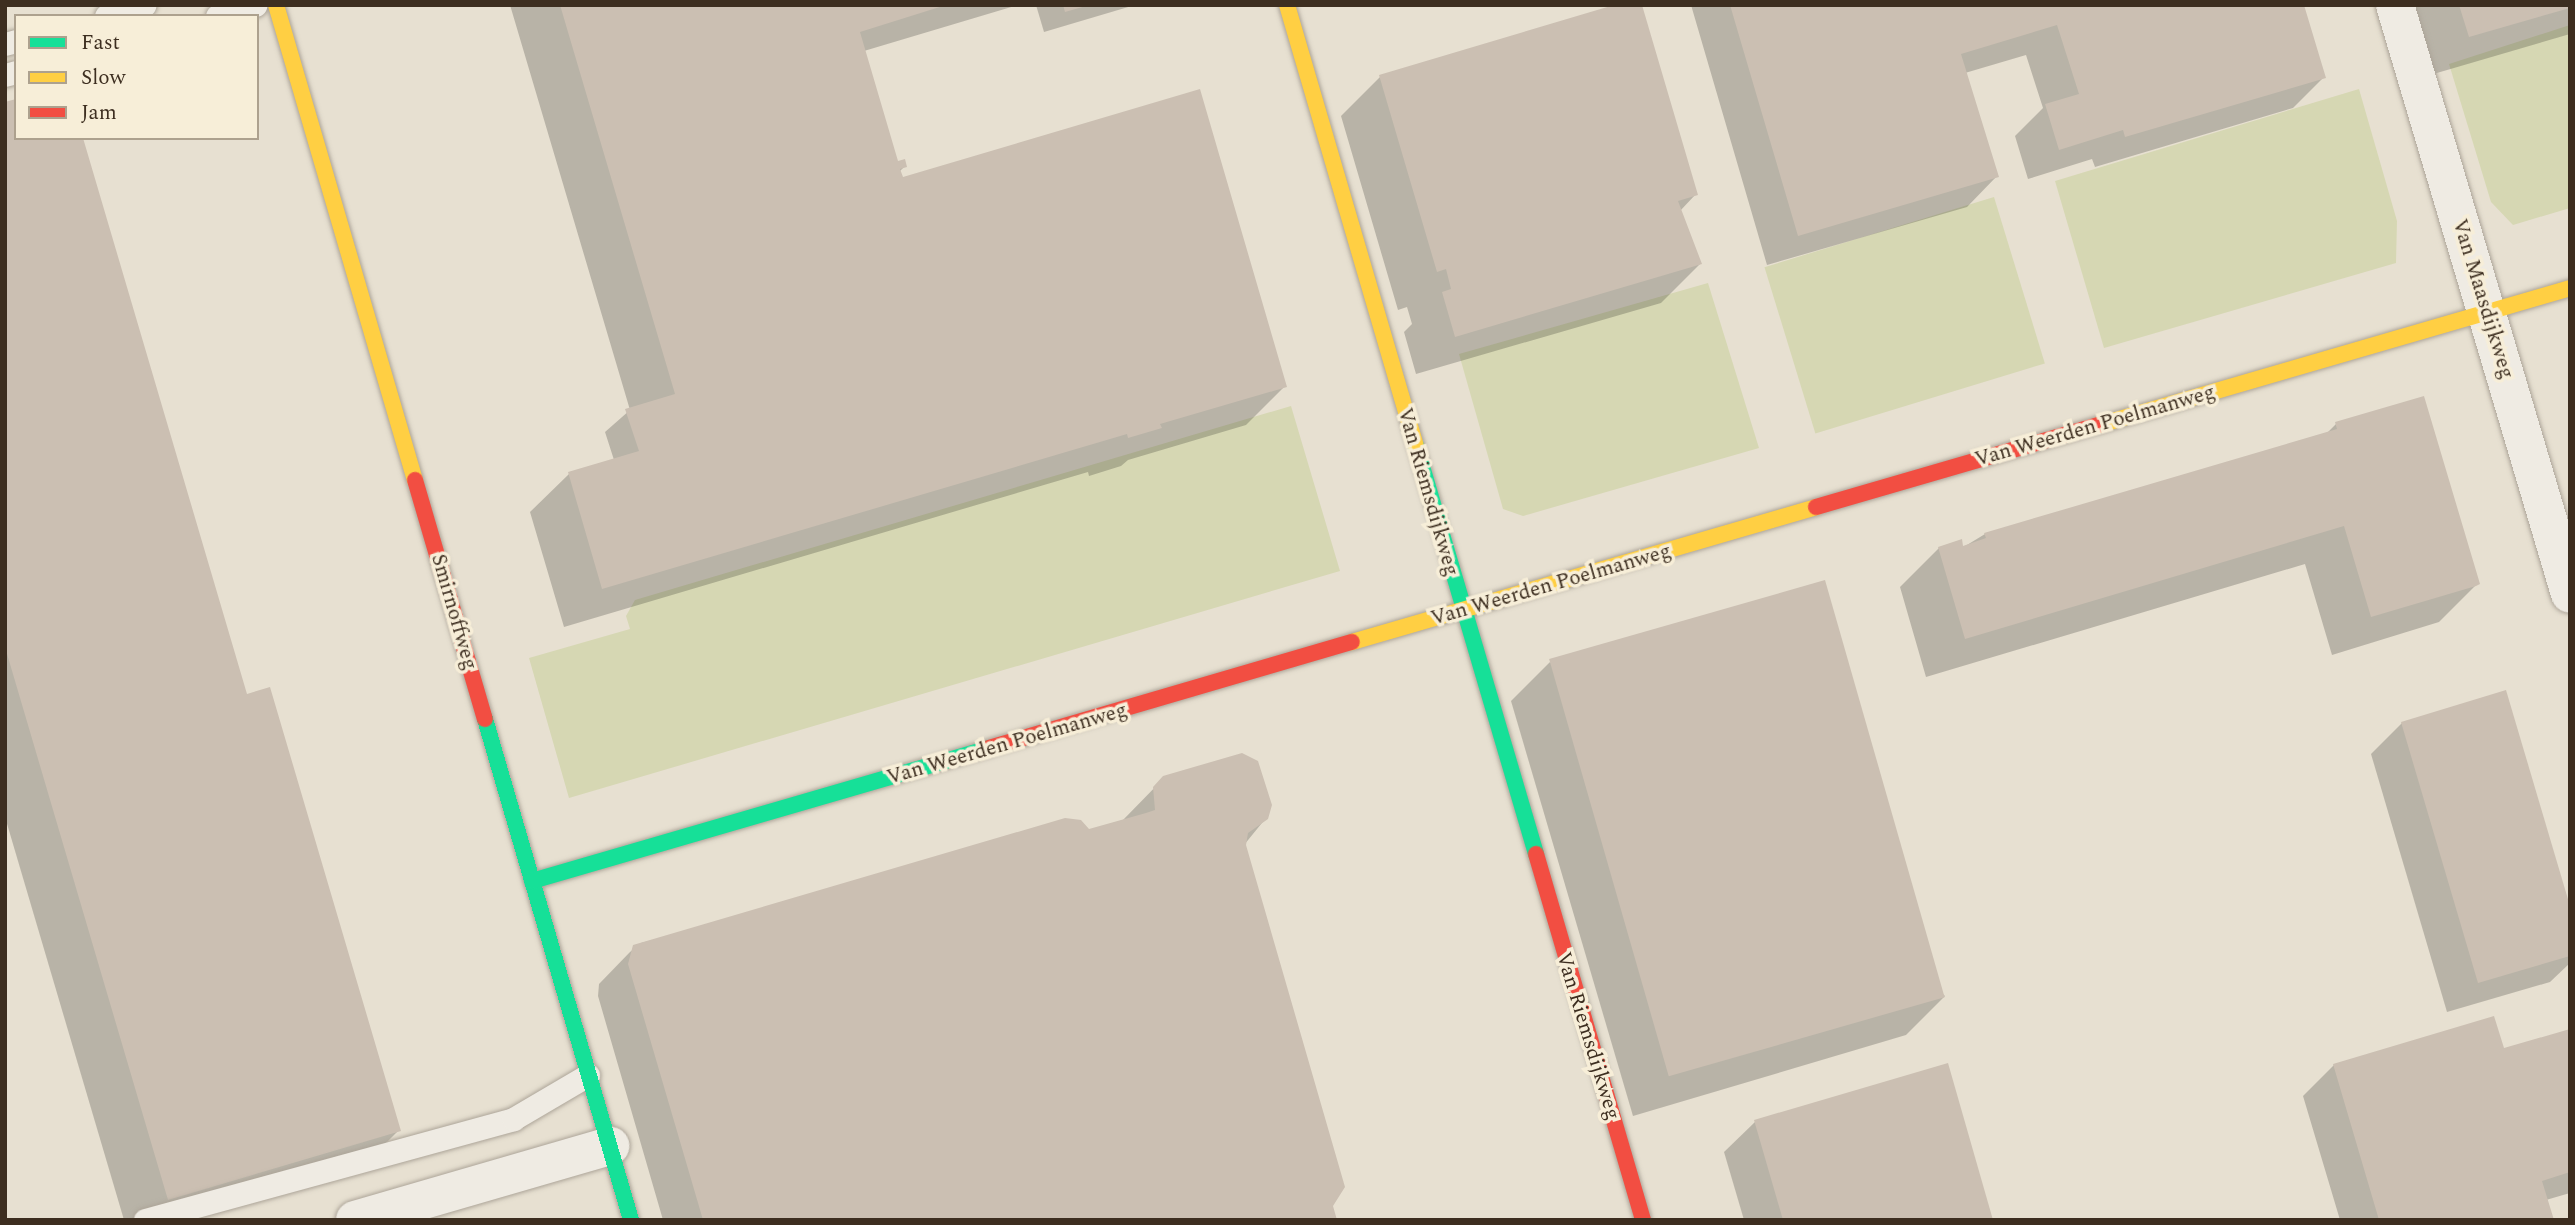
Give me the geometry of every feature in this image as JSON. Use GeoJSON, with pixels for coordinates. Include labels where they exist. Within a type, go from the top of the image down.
{"type":"FeatureCollection","features":[{"type":"Feature","properties":{"kind":"street","name":"Smirnoffweg"},"geometry":{"type":"LineString","coordinates":[[276,5],[631,1220]]}},
{"type":"Feature","properties":{"kind":"street","name":"Van Riemsdijkweg"},"geometry":{"type":"LineString","coordinates":[[1287,5],[1462,611],[1643,1220]]}},
{"type":"Feature","properties":{"kind":"street","name":"Van Maasdijkweg"},"geometry":{"type":"LineString","coordinates":[[2395,5],[2570,594]]}},
{"type":"Feature","properties":{"kind":"street","name":"Van Weerden Poelmanweg"},"geometry":{"type":"LineString","coordinates":[[532,881],[2570,288]]}},
{"type":"Feature","properties":{"kind":"street"},"geometry":{"type":"LineString","coordinates":[[355,1220],[610,1146]]}},
{"type":"Feature","properties":{"kind":"lane"},"geometry":{"type":"LineString","coordinates":[[113,14],[144,5]]}},
{"type":"Feature","properties":{"kind":"lane"},"geometry":{"type":"LineString","coordinates":[[224,14],[255,5]]}},
{"type":"Feature","properties":{"kind":"lane"},"geometry":{"type":"LineString","coordinates":[[145,1220],[513,1119],[589,1074]]}},
{"type":"Feature","properties":{"kind":"green space"},"geometry":{"type":"Polygon","coordinates":[[[2570,25],[2570,208],[2513,225],[2491,202],[2449,64],[2570,25]]]}},
{"type":"Feature","properties":{"kind":"green space"},"geometry":{"type":"Polygon","coordinates":[[[2359,89],[2397,221],[2396,263],[2104,348],[2055,181],[2359,89]]]}},
{"type":"Feature","properties":{"kind":"green space"},"geometry":{"type":"Polygon","coordinates":[[[1994,197],[2045,363],[1815,434],[1764,267],[1994,197]]]}},
{"type":"Feature","properties":{"kind":"green space"},"geometry":{"type":"Polygon","coordinates":[[[1708,283],[1759,448],[1523,516],[1503,509],[1459,354],[1708,283]]]}},
{"type":"Feature","properties":{"kind":"green space"},"geometry":{"type":"Polygon","coordinates":[[[1291,406],[1340,571],[569,798],[529,658],[630,629],[626,616],[635,600],[1291,406]]]}},
{"type":"Feature","properties":{"kind":"building"},"geometry":{"type":"Polygon","coordinates":[[[560,5],[946,5],[860,32],[898,161],[905,159],[907,167],[900,169],[903,177],[1200,89],[1287,387],[1160,424],[1162,428],[1128,438],[1127,434],[602,589],[568,472],[639,451],[625,409],[675,394],[560,5]]]}},
{"type":"Feature","properties":{"kind":"building"},"geometry":{"type":"Polygon","coordinates":[[[1063,5],[1086,5],[1086,6],[1065,12],[1063,5]]]}},
{"type":"Feature","properties":{"kind":"building"},"geometry":{"type":"Polygon","coordinates":[[[1614,5],[1642,5],[1698,195],[1678,201],[1702,264],[1455,337],[1442,292],[1451,289],[1446,269],[1437,272],[1379,75],[1614,5]]]}},
{"type":"Feature","properties":{"kind":"building"},"geometry":{"type":"Polygon","coordinates":[[[1730,5],[2304,5],[2326,78],[2125,137],[2123,130],[2059,150],[2045,104],[2079,94],[2057,25],[1961,54],[1999,177],[1798,236],[1730,5]]]}},
{"type":"Feature","properties":{"kind":"building"},"geometry":{"type":"Polygon","coordinates":[[[2459,5],[2570,5],[2570,8],[2469,37],[2459,5]]]}},
{"type":"Feature","properties":{"kind":"building"},"geometry":{"type":"Polygon","coordinates":[[[14,100],[14,140],[84,140],[247,694],[270,687],[401,1131],[168,1200],[5,647],[5,102],[14,100]]]}},
{"type":"Feature","properties":{"kind":"building"},"geometry":{"type":"Polygon","coordinates":[[[2424,396],[2480,584],[2371,617],[2344,526],[1965,639],[1938,547],[1962,539],[1963,546],[1986,538],[1984,533],[2337,429],[2335,422],[2424,396]]]}},
{"type":"Feature","properties":{"kind":"building"},"geometry":{"type":"Polygon","coordinates":[[[1825,580],[1945,997],[1669,1076],[1549,659],[1825,580]]]}},
{"type":"Feature","properties":{"kind":"building"},"geometry":{"type":"Polygon","coordinates":[[[2506,690],[2570,906],[2570,956],[2478,983],[2401,722],[2506,690]]]}},
{"type":"Feature","properties":{"kind":"building"},"geometry":{"type":"Polygon","coordinates":[[[1242,753],[1258,761],[1272,805],[1268,819],[1248,833],[1246,845],[1345,1187],[1333,1206],[1337,1220],[703,1220],[628,964],[633,945],[1065,818],[1081,820],[1089,829],[1146,813],[1155,810],[1153,787],[1163,776],[1242,753]]]}},
{"type":"Feature","properties":{"kind":"building"},"geometry":{"type":"Polygon","coordinates":[[[2494,1016],[2504,1048],[2570,1029],[2570,1172],[2542,1181],[2554,1220],[2379,1220],[2333,1064],[2494,1016]]]}},
{"type":"Feature","properties":{"kind":"building"},"geometry":{"type":"Polygon","coordinates":[[[1948,1063],[1993,1220],[1783,1220],[1754,1120],[1948,1063]]]}},
{"type":"Feature","properties":{"kind":"traffic: fast"},"geometry":{"type":"LineString","coordinates":[[1416,446],[1536,854]]}},
{"type":"Feature","properties":{"kind":"traffic: fast"},"geometry":{"type":"LineString","coordinates":[[485,719],[631,1220]]}},
{"type":"Feature","properties":{"kind":"traffic: fast"},"geometry":{"type":"LineString","coordinates":[[532,881],[989,748]]}},
{"type":"Feature","properties":{"kind":"traffic: slow"},"geometry":{"type":"LineString","coordinates":[[276,5],[415,480]]}},
{"type":"Feature","properties":{"kind":"traffic: slow"},"geometry":{"type":"LineString","coordinates":[[1287,5],[1416,446]]}},
{"type":"Feature","properties":{"kind":"traffic: slow"},"geometry":{"type":"LineString","coordinates":[[2099,425],[2570,288]]}},
{"type":"Feature","properties":{"kind":"traffic: slow"},"geometry":{"type":"LineString","coordinates":[[1352,642],[1816,507]]}},
{"type":"Feature","properties":{"kind":"traffic: jam"},"geometry":{"type":"LineString","coordinates":[[1816,507],[2099,425]]}},
{"type":"Feature","properties":{"kind":"traffic: jam"},"geometry":{"type":"LineString","coordinates":[[415,480],[485,719]]}},
{"type":"Feature","properties":{"kind":"traffic: jam"},"geometry":{"type":"LineString","coordinates":[[989,748],[1352,642]]}},
{"type":"Feature","properties":{"kind":"traffic: jam"},"geometry":{"type":"LineString","coordinates":[[1536,854],[1643,1220]]}}]}
